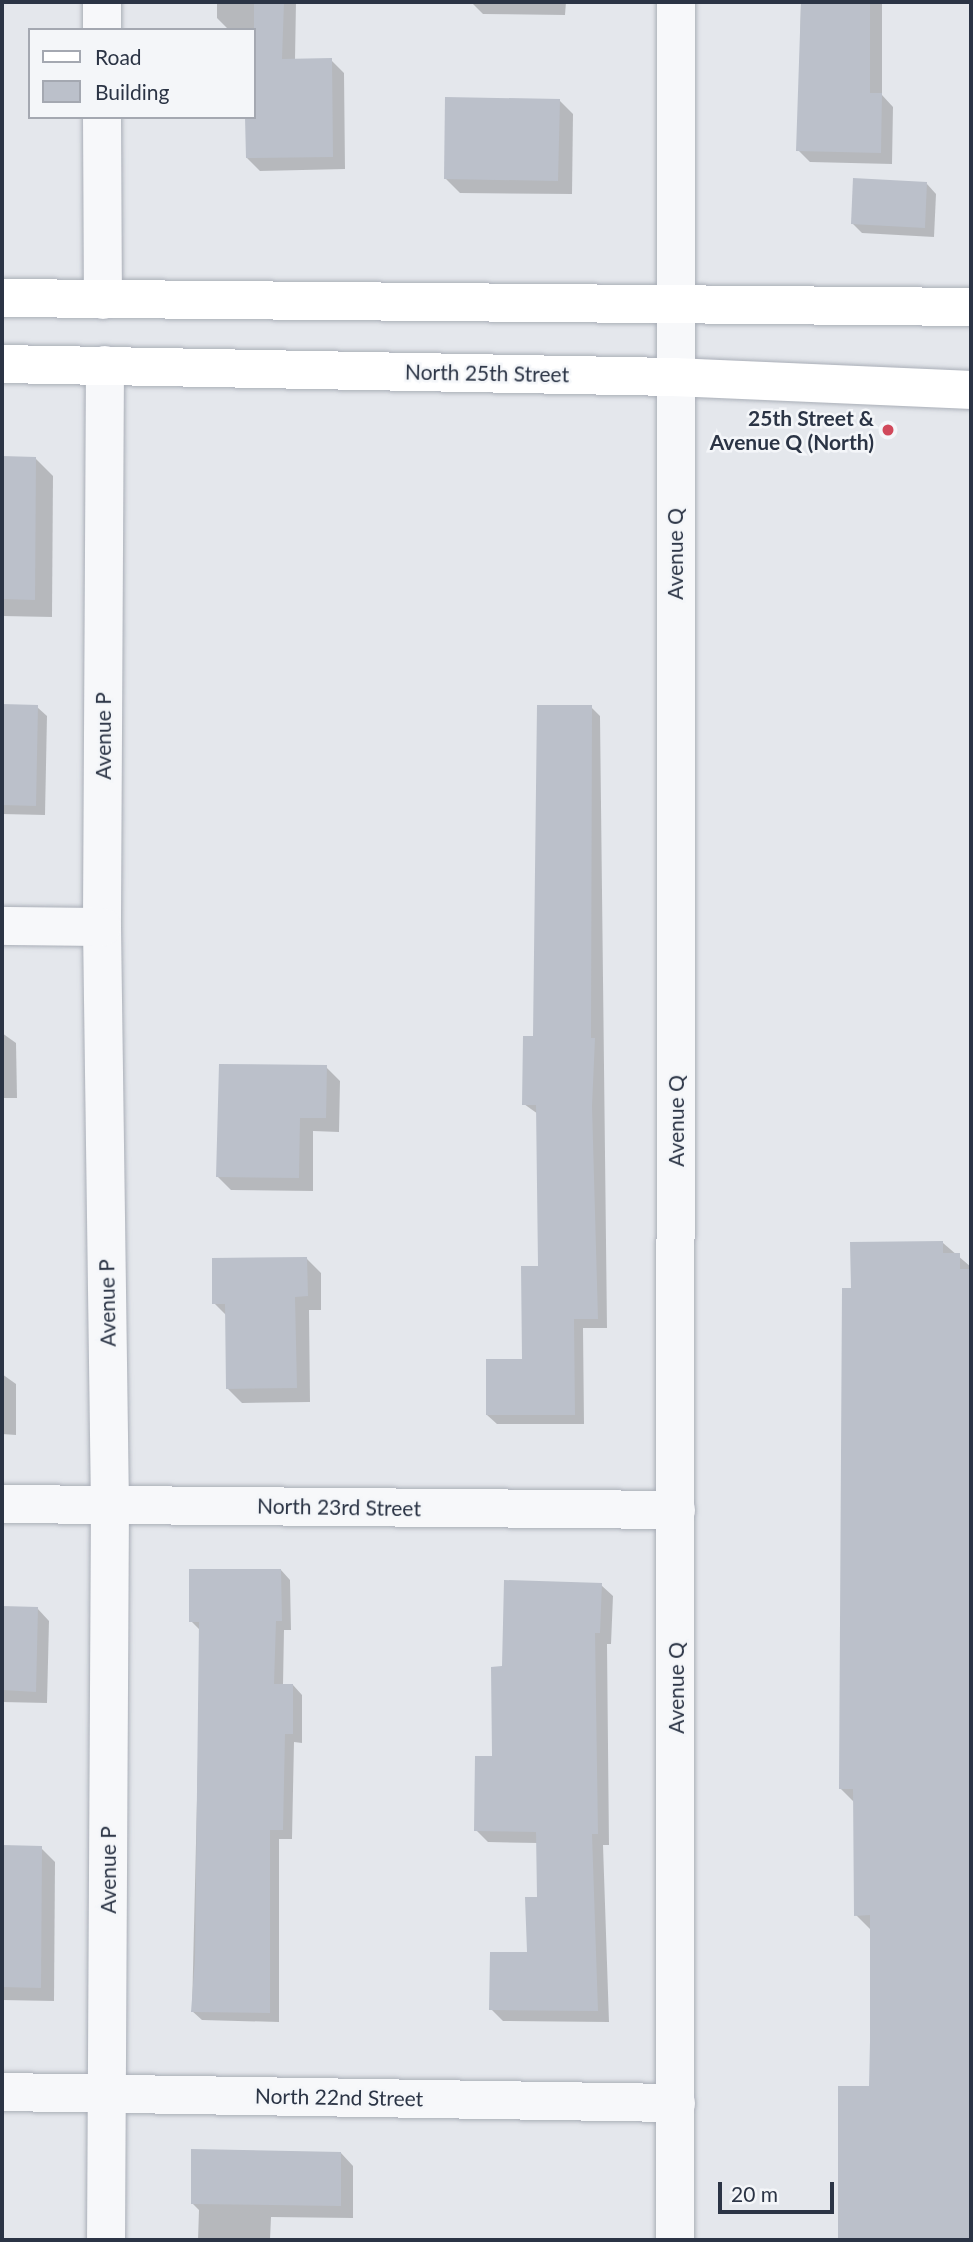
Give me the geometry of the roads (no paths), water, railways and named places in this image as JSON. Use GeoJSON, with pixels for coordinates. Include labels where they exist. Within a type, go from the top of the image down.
{"type":"FeatureCollection","features":[{"type":"Feature","properties":{"kind":"main road"},"geometry":{"type":"LineString","coordinates":[[2,298],[676,301],[971,307]]}},
{"type":"Feature","properties":{"kind":"main road","name":"North 25th Street"},"geometry":{"type":"LineString","coordinates":[[2,364],[674,377],[971,390]]}},
{"type":"Feature","properties":{"kind":"street"},"geometry":{"type":"LineString","coordinates":[[102,2],[102,28]]}},
{"type":"Feature","properties":{"kind":"street","name":"Avenue Q"},"geometry":{"type":"LineString","coordinates":[[675,2240],[676,2]]}},
{"type":"Feature","properties":{"kind":"street"},"geometry":{"type":"LineString","coordinates":[[102,119],[103,299]]}},
{"type":"Feature","properties":{"kind":"street","name":"Avenue P"},"geometry":{"type":"LineString","coordinates":[[105,365],[102,927],[110,1505],[106,2240]]}},
{"type":"Feature","properties":{"kind":"street"},"geometry":{"type":"LineString","coordinates":[[2,926],[102,927]]}},
{"type":"Feature","properties":{"kind":"street","name":"North 23rd Street"},"geometry":{"type":"LineString","coordinates":[[2,1504],[676,1510]]}},
{"type":"Feature","properties":{"kind":"street","name":"North 22nd Street"},"geometry":{"type":"LineString","coordinates":[[2,2092],[676,2103]]}},
{"type":"Feature","properties":{"kind":"place","name":"25th Street & Avenue Q (North)"},"geometry":{"type":"Point","coordinates":[888,430]}}]}
